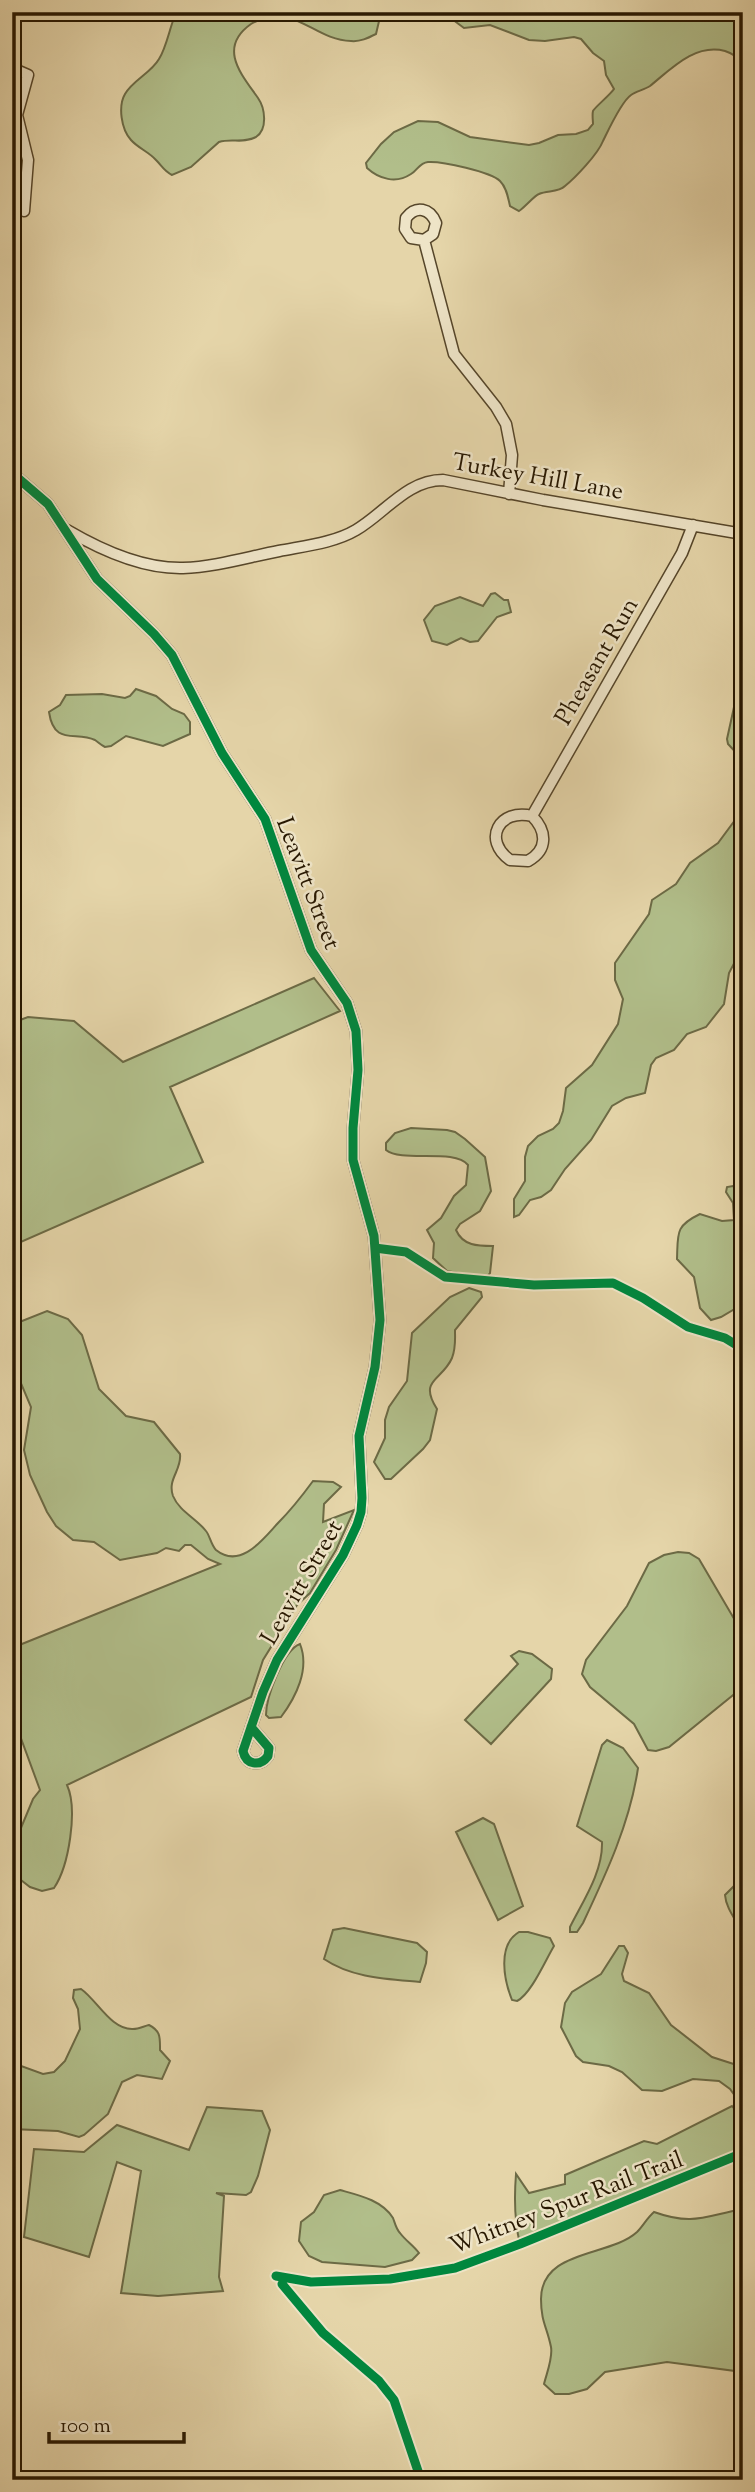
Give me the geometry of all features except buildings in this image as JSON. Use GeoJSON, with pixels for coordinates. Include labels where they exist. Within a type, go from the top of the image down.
{"type":"FeatureCollection","features":[{"type":"Feature","properties":{"kind":"street"},"geometry":{"type":"LineString","coordinates":[[12,68],[28,75],[17,115],[29,160],[24,211]]}},
{"type":"Feature","properties":{"kind":"street"},"geometry":{"type":"LineString","coordinates":[[424,240],[454,354],[496,407],[506,424],[512,455],[509,494]]}},
{"type":"Feature","properties":{"kind":"street","name":"Leavitt Street"},"geometry":{"type":"LineString","coordinates":[[12,473],[48,504],[84,560],[108,591],[163,644],[180,668],[222,753],[265,819],[311,950],[347,1003],[356,1031],[358,1070],[353,1160],[374,1236],[380,1320],[378,1351],[359,1436],[361,1512],[358,1525],[343,1555],[274,1667],[251,1727]]}},
{"type":"Feature","properties":{"kind":"street","name":"Turkey Hill Lane"},"geometry":{"type":"LineString","coordinates":[[66,529],[95,546],[144,562],[173,568],[191,567],[296,548],[347,535],[411,489],[431,481],[457,483],[743,534]]}},
{"type":"Feature","properties":{"kind":"street","name":"Pheasant Run"},"geometry":{"type":"LineString","coordinates":[[532,816],[682,552],[693,525]]}},
{"type":"Feature","properties":{"kind":"street"},"geometry":{"type":"LineString","coordinates":[[84,560],[95,546]]}},
{"type":"Feature","properties":{"kind":"street"},"geometry":{"type":"LineString","coordinates":[[520,813],[532,816],[540,824],[544,835],[541,850],[528,861],[510,860],[498,848],[498,827],[511,815],[520,813]]}},
{"type":"Feature","properties":{"kind":"green space"},"geometry":{"type":"Polygon","coordinates":[[[173,12],[385,12],[380,17],[376,34],[358,41],[337,39],[279,16],[251,24],[235,42],[234,52],[240,71],[262,107],[264,124],[260,133],[242,141],[219,142],[191,167],[172,175],[131,140],[125,130],[121,111],[128,89],[156,64],[161,55],[174,18],[173,12]]]}},
{"type":"Feature","properties":{"kind":"green space"},"geometry":{"type":"Polygon","coordinates":[[[447,12],[743,12],[743,80],[740,62],[725,51],[704,51],[684,59],[650,86],[627,99],[596,152],[569,182],[559,190],[537,195],[519,211],[510,206],[506,190],[500,181],[477,171],[428,162],[405,177],[388,179],[367,168],[366,163],[394,132],[418,121],[438,122],[470,137],[529,145],[558,135],[588,130],[593,124],[593,111],[614,89],[606,75],[604,61],[581,39],[574,37],[529,40],[490,25],[464,28],[447,12]]]}},
{"type":"Feature","properties":{"kind":"green space"},"geometry":{"type":"Polygon","coordinates":[[[495,593],[508,600],[511,612],[497,617],[478,641],[470,642],[461,638],[447,645],[432,641],[424,620],[435,606],[460,597],[483,606],[491,594],[495,593]]]}},
{"type":"Feature","properties":{"kind":"green space"},"geometry":{"type":"Polygon","coordinates":[[[136,689],[156,696],[172,709],[184,714],[190,722],[190,734],[163,746],[126,736],[105,747],[95,740],[60,733],[52,723],[49,712],[60,705],[66,695],[102,694],[125,698],[136,689]]]}},
{"type":"Feature","properties":{"kind":"green space"},"geometry":{"type":"Polygon","coordinates":[[[743,699],[743,783],[742,759],[728,744],[727,739],[734,707],[743,699]]]}},
{"type":"Feature","properties":{"kind":"green space"},"geometry":{"type":"Polygon","coordinates":[[[743,803],[743,937],[739,954],[729,973],[724,1004],[706,1027],[687,1034],[674,1050],[656,1058],[651,1065],[645,1093],[626,1098],[612,1106],[591,1140],[565,1169],[551,1190],[530,1200],[519,1215],[514,1217],[514,1199],[525,1181],[528,1146],[559,1123],[566,1088],[592,1065],[618,1024],[623,999],[615,980],[615,963],[649,914],[652,900],[676,884],[690,863],[718,843],[738,816],[743,803]]]}},
{"type":"Feature","properties":{"kind":"green space"},"geometry":{"type":"Polygon","coordinates":[[[314,978],[340,1011],[170,1087],[203,1162],[16,1244],[12,1250],[12,1023],[28,1017],[74,1021],[123,1062],[314,978]]]}},
{"type":"Feature","properties":{"kind":"green space"},"geometry":{"type":"Polygon","coordinates":[[[411,1128],[455,1132],[485,1157],[491,1191],[480,1211],[460,1224],[456,1230],[467,1242],[493,1246],[490,1273],[486,1278],[447,1271],[433,1258],[434,1243],[427,1230],[441,1218],[454,1196],[466,1185],[468,1165],[452,1157],[394,1154],[386,1150],[386,1143],[395,1133],[411,1128]]]}},
{"type":"Feature","properties":{"kind":"green space"},"geometry":{"type":"Polygon","coordinates":[[[733,1186],[743,1191],[743,1304],[711,1320],[700,1308],[694,1277],[677,1259],[678,1236],[686,1222],[700,1214],[722,1221],[734,1220],[733,1203],[726,1192],[727,1187],[733,1186]]]}},
{"type":"Feature","properties":{"kind":"green space"},"geometry":{"type":"Polygon","coordinates":[[[469,1288],[481,1292],[482,1297],[455,1330],[452,1358],[431,1386],[430,1392],[437,1409],[430,1440],[391,1479],[385,1479],[374,1462],[385,1438],[385,1420],[389,1407],[407,1381],[412,1333],[450,1297],[469,1288]]]}},
{"type":"Feature","properties":{"kind":"green space"},"geometry":{"type":"Polygon","coordinates":[[[47,1311],[68,1319],[82,1335],[99,1389],[126,1416],[154,1422],[180,1454],[172,1485],[173,1496],[179,1506],[206,1531],[216,1550],[234,1556],[251,1550],[313,1481],[333,1482],[341,1487],[324,1504],[323,1522],[354,1510],[336,1550],[310,1593],[297,1605],[263,1660],[251,1697],[67,1785],[72,1808],[68,1852],[54,1888],[42,1891],[30,1887],[17,1877],[14,1868],[13,1847],[33,1799],[40,1790],[12,1714],[12,1648],[220,1564],[208,1559],[191,1545],[185,1545],[179,1551],[166,1548],[157,1553],[120,1560],[94,1542],[73,1540],[56,1526],[30,1475],[24,1450],[31,1407],[12,1362],[12,1325],[47,1311]]]}},
{"type":"Feature","properties":{"kind":"green space"},"geometry":{"type":"Polygon","coordinates":[[[689,1553],[699,1559],[743,1634],[743,1687],[669,1747],[656,1751],[648,1750],[634,1724],[590,1687],[582,1674],[586,1660],[627,1606],[649,1563],[664,1555],[689,1553]]]}},
{"type":"Feature","properties":{"kind":"green space"},"geometry":{"type":"Polygon","coordinates":[[[300,1644],[303,1663],[296,1692],[281,1717],[269,1718],[266,1715],[267,1707],[277,1675],[288,1655],[300,1644]]]}},
{"type":"Feature","properties":{"kind":"green space"},"geometry":{"type":"Polygon","coordinates":[[[519,1651],[532,1654],[552,1669],[551,1679],[491,1744],[465,1720],[518,1664],[511,1656],[519,1651]]]}},
{"type":"Feature","properties":{"kind":"green space"},"geometry":{"type":"Polygon","coordinates":[[[607,1740],[623,1748],[638,1768],[629,1809],[616,1848],[583,1923],[577,1932],[570,1932],[599,1864],[602,1842],[577,1826],[602,1745],[607,1740]]]}},
{"type":"Feature","properties":{"kind":"green space"},"geometry":{"type":"Polygon","coordinates":[[[483,1818],[494,1824],[523,1906],[498,1920],[456,1832],[483,1818]]]}},
{"type":"Feature","properties":{"kind":"green space"},"geometry":{"type":"Polygon","coordinates":[[[743,1877],[743,1934],[725,1895],[743,1877]]]}},
{"type":"Feature","properties":{"kind":"green space"},"geometry":{"type":"Polygon","coordinates":[[[344,1928],[417,1943],[427,1952],[420,1982],[358,1974],[324,1959],[333,1930],[344,1928]]]}},
{"type":"Feature","properties":{"kind":"green space"},"geometry":{"type":"Polygon","coordinates":[[[519,1932],[550,1938],[554,1946],[532,1984],[517,2001],[512,2000],[509,1992],[504,1963],[508,1945],[519,1932]]]}},
{"type":"Feature","properties":{"kind":"green space"},"geometry":{"type":"Polygon","coordinates":[[[619,1946],[624,1946],[628,1953],[622,1974],[624,1981],[649,1993],[671,2025],[712,2057],[743,2067],[743,2107],[730,2089],[719,2081],[693,2079],[662,2091],[642,2090],[622,2072],[609,2066],[583,2062],[576,2056],[561,2027],[565,2003],[572,1992],[601,1974],[619,1946]]]}},
{"type":"Feature","properties":{"kind":"green space"},"geometry":{"type":"Polygon","coordinates":[[[81,1989],[118,2025],[137,2029],[149,2025],[158,2032],[160,2050],[170,2061],[162,2079],[137,2075],[122,2082],[108,2114],[79,2137],[58,2131],[12,2129],[12,2023],[20,2027],[21,2066],[43,2074],[54,2072],[65,2061],[80,2029],[78,2009],[73,1998],[74,1990],[81,1989]]]}},
{"type":"Feature","properties":{"kind":"green space"},"geometry":{"type":"Polygon","coordinates":[[[732,2106],[743,2120],[743,2153],[520,2244],[515,2209],[516,2174],[529,2193],[565,2184],[565,2175],[644,2141],[657,2144],[732,2106]]]}},
{"type":"Feature","properties":{"kind":"green space"},"geometry":{"type":"Polygon","coordinates":[[[207,2107],[262,2111],[270,2130],[251,2192],[246,2195],[216,2193],[224,2196],[219,2277],[223,2291],[158,2296],[121,2293],[141,2171],[117,2162],[89,2257],[24,2237],[34,2149],[84,2152],[117,2125],[189,2150],[207,2107]]]}},
{"type":"Feature","properties":{"kind":"green space"},"geometry":{"type":"Polygon","coordinates":[[[340,2190],[369,2199],[383,2207],[393,2218],[399,2231],[419,2253],[412,2260],[385,2267],[322,2262],[309,2256],[299,2241],[301,2222],[314,2212],[324,2195],[340,2190]]]}},
{"type":"Feature","properties":{"kind":"green space"},"geometry":{"type":"Polygon","coordinates":[[[743,2209],[743,2372],[667,2362],[605,2372],[587,2389],[569,2394],[555,2394],[544,2384],[551,2351],[541,2299],[544,2283],[552,2271],[564,2262],[625,2240],[637,2232],[654,2212],[689,2219],[743,2209]]]}},
{"type":"Feature","properties":{"kind":"waterway"},"geometry":{"type":"LineString","coordinates":[[731,12],[743,16]]}},
{"type":"Feature","properties":{"kind":"cycle path"},"geometry":{"type":"LineString","coordinates":[[12,473],[48,504],[97,579],[172,655],[222,753],[265,819],[311,950],[347,1003],[356,1031],[358,1070],[353,1160],[374,1236],[380,1320],[375,1367],[359,1436],[361,1512],[343,1555],[277,1660],[263,1692],[243,1751],[250,1762],[257,1763],[265,1760],[269,1748],[251,1727]]}},
{"type":"Feature","properties":{"kind":"cycle path"},"geometry":{"type":"LineString","coordinates":[[375,1248],[406,1252],[445,1277],[534,1285],[613,1283],[643,1298],[688,1327],[725,1338],[743,1349]]}},
{"type":"Feature","properties":{"kind":"cycle path","name":"Whitney Spur Rail Trail"},"geometry":{"type":"LineString","coordinates":[[276,2276],[311,2282],[390,2279],[455,2268],[743,2153]]}},
{"type":"Feature","properties":{"kind":"cycle path"},"geometry":{"type":"LineString","coordinates":[[282,2284],[323,2333],[379,2381],[394,2400],[421,2480]]}}]}
